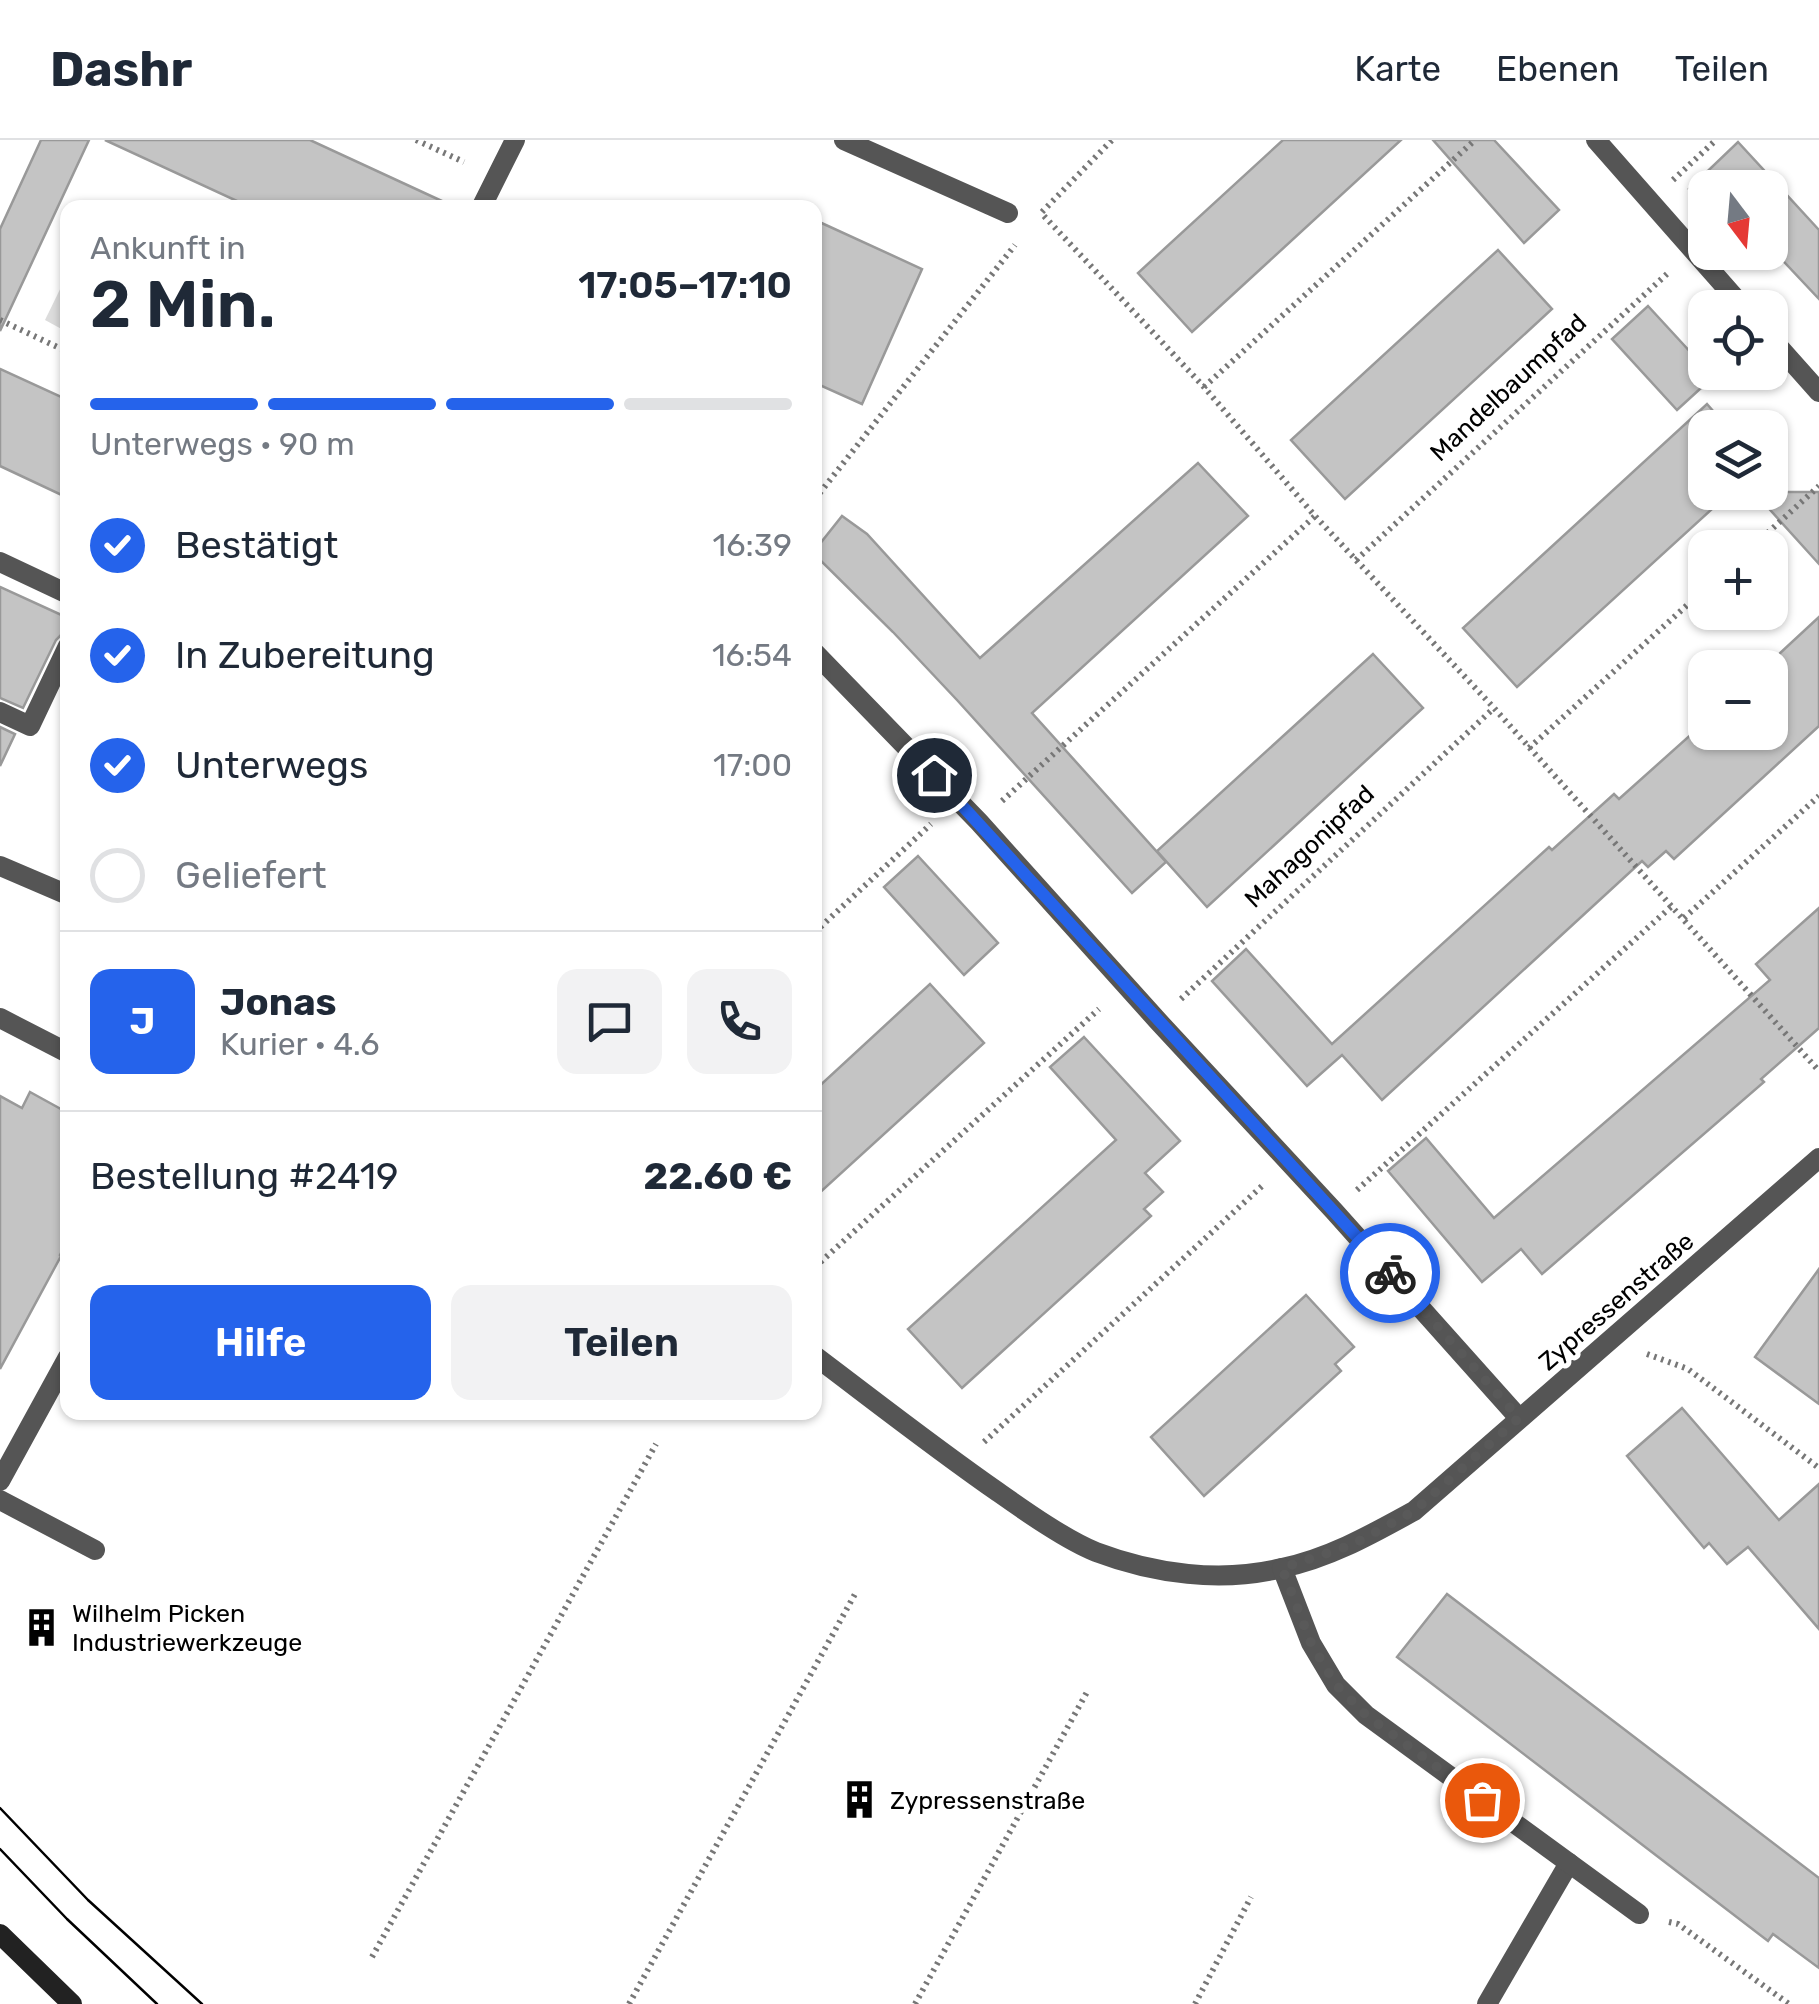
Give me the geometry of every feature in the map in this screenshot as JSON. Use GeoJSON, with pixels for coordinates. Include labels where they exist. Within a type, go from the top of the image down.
{"type":"FeatureCollection","features":[{"type":"Feature","properties":{"kind":"main road"},"geometry":{"type":"LineString","coordinates":[[0,1934],[72,2004]]}},
{"type":"Feature","properties":{"kind":"street"},"geometry":{"type":"LineString","coordinates":[[485,200],[515,140]]}},
{"type":"Feature","properties":{"kind":"street"},"geometry":{"type":"LineString","coordinates":[[844,140],[1008,213]]}},
{"type":"Feature","properties":{"kind":"street"},"geometry":{"type":"LineString","coordinates":[[1596,140],[1688,244]]}},
{"type":"Feature","properties":{"kind":"street"},"geometry":{"type":"LineString","coordinates":[[1711,270],[1728,290]]}},
{"type":"Feature","properties":{"kind":"street"},"geometry":{"type":"LineString","coordinates":[[1788,357],[1819,392]]}},
{"type":"Feature","properties":{"kind":"street"},"geometry":{"type":"LineString","coordinates":[[0,562],[60,590]]}},
{"type":"Feature","properties":{"kind":"street"},"geometry":{"type":"LineString","coordinates":[[822,660],[958,799],[1519,1418]]}},
{"type":"Feature","properties":{"kind":"street"},"geometry":{"type":"LineString","coordinates":[[0,712],[30,726],[60,663]]}},
{"type":"Feature","properties":{"kind":"street"},"geometry":{"type":"LineString","coordinates":[[2,871],[60,892]]}},
{"type":"Feature","properties":{"kind":"street"},"geometry":{"type":"LineString","coordinates":[[0,1018],[60,1049]]}},
{"type":"Feature","properties":{"kind":"street","name":"Zypressenstraße"},"geometry":{"type":"LineString","coordinates":[[822,1361],[959,1465],[1092,1550],[1186,1574],[1228,1576],[1282,1568],[1352,1545],[1414,1511],[1819,1158]]}},
{"type":"Feature","properties":{"kind":"street"},"geometry":{"type":"LineString","coordinates":[[0,1481],[60,1372]]}},
{"type":"Feature","properties":{"kind":"street"},"geometry":{"type":"LineString","coordinates":[[0,1500],[95,1550]]}},
{"type":"Feature","properties":{"kind":"street"},"geometry":{"type":"LineString","coordinates":[[1282,1568],[1311,1643],[1336,1685],[1366,1715],[1638,1914]]}},
{"type":"Feature","properties":{"kind":"street"},"geometry":{"type":"LineString","coordinates":[[1488,2004],[1568,1863]]}},
{"type":"Feature","properties":{"kind":"path"},"geometry":{"type":"LineString","coordinates":[[416,140],[497,177]]}},
{"type":"Feature","properties":{"kind":"path"},"geometry":{"type":"LineString","coordinates":[[1032,224],[1112,140]]}},
{"type":"Feature","properties":{"kind":"path"},"geometry":{"type":"LineString","coordinates":[[1204,388],[1475,140]]}},
{"type":"Feature","properties":{"kind":"path"},"geometry":{"type":"LineString","coordinates":[[1651,201],[1716,140]]}},
{"type":"Feature","properties":{"kind":"path"},"geometry":{"type":"LineString","coordinates":[[1041,213],[1204,388],[1819,1071]]}},
{"type":"Feature","properties":{"kind":"path"},"geometry":{"type":"LineString","coordinates":[[822,491],[1020,239]]}},
{"type":"Feature","properties":{"kind":"path","name":"Mandelbaumpfad"},"geometry":{"type":"LineString","coordinates":[[1356,560],[1688,255]]}},
{"type":"Feature","properties":{"kind":"path"},"geometry":{"type":"LineString","coordinates":[[0,320],[60,348]]}},
{"type":"Feature","properties":{"kind":"path"},"geometry":{"type":"LineString","coordinates":[[1771,530],[1819,486]]}},
{"type":"Feature","properties":{"kind":"path"},"geometry":{"type":"LineString","coordinates":[[979,822],[1316,516]]}},
{"type":"Feature","properties":{"kind":"path"},"geometry":{"type":"LineString","coordinates":[[1529,748],[1688,604]]}},
{"type":"Feature","properties":{"kind":"path","name":"Mahagonipfad"},"geometry":{"type":"LineString","coordinates":[[1158,1020],[1494,708]]}},
{"type":"Feature","properties":{"kind":"path"},"geometry":{"type":"LineString","coordinates":[[1684,918],[1819,796]]}},
{"type":"Feature","properties":{"kind":"path"},"geometry":{"type":"LineString","coordinates":[[822,925],[958,799]]}},
{"type":"Feature","properties":{"kind":"path"},"geometry":{"type":"LineString","coordinates":[[1334,1210],[1672,906]]}},
{"type":"Feature","properties":{"kind":"path"},"geometry":{"type":"LineString","coordinates":[[822,1262],[1126,984]]}},
{"type":"Feature","properties":{"kind":"path"},"geometry":{"type":"LineString","coordinates":[[959,1465],[1288,1161]]}},
{"type":"Feature","properties":{"kind":"path"},"geometry":{"type":"LineString","coordinates":[[1597,1350],[1621,1369],[1648,1353],[1688,1369],[1819,1468]]}},
{"type":"Feature","properties":{"kind":"path"},"geometry":{"type":"LineString","coordinates":[[372,1957],[656,1444]]}},
{"type":"Feature","properties":{"kind":"path"},"geometry":{"type":"LineString","coordinates":[[629,2004],[855,1594]]}},
{"type":"Feature","properties":{"kind":"path"},"geometry":{"type":"LineString","coordinates":[[915,2004],[1087,1692]]}},
{"type":"Feature","properties":{"kind":"path"},"geometry":{"type":"LineString","coordinates":[[1194,2004],[1251,1897]]}},
{"type":"Feature","properties":{"kind":"path"},"geometry":{"type":"LineString","coordinates":[[1638,1914],[1678,1924],[1789,2004]]}},
{"type":"Feature","properties":{"kind":"shaded area"},"geometry":{"type":"Polygon","coordinates":[[[60,289],[60,328],[45,320],[60,289]]]}},
{"type":"Feature","properties":{"kind":"building"},"geometry":{"type":"Polygon","coordinates":[[[41,140],[89,140],[0,331],[0,229],[41,140]]]}},
{"type":"Feature","properties":{"kind":"building"},"geometry":{"type":"Polygon","coordinates":[[[105,140],[310,140],[440,200],[235,200],[105,140]]]}},
{"type":"Feature","properties":{"kind":"building"},"geometry":{"type":"Polygon","coordinates":[[[1283,140],[1401,140],[1192,332],[1138,273],[1283,140]]]}},
{"type":"Feature","properties":{"kind":"building"},"geometry":{"type":"Polygon","coordinates":[[[1433,140],[1494,140],[1559,210],[1524,243],[1433,140]]]}},
{"type":"Feature","properties":{"kind":"building"},"geometry":{"type":"Polygon","coordinates":[[[1738,142],[1764,170],[1709,170],[1738,142]]]}},
{"type":"Feature","properties":{"kind":"building"},"geometry":{"type":"Polygon","coordinates":[[[1788,196],[1819,230],[1819,299],[1788,266],[1788,196]]]}},
{"type":"Feature","properties":{"kind":"building"},"geometry":{"type":"Polygon","coordinates":[[[822,223],[922,269],[862,404],[822,386],[822,223]]]}},
{"type":"Feature","properties":{"kind":"building"},"geometry":{"type":"Polygon","coordinates":[[[1498,250],[1552,309],[1345,499],[1291,440],[1498,250]]]}},
{"type":"Feature","properties":{"kind":"building"},"geometry":{"type":"Polygon","coordinates":[[[1648,306],[1688,350],[1688,390],[1699,390],[1677,410],[1612,339],[1648,306]]]}},
{"type":"Feature","properties":{"kind":"building"},"geometry":{"type":"Polygon","coordinates":[[[0,369],[60,396],[60,494],[0,466],[0,369]]]}},
{"type":"Feature","properties":{"kind":"building"},"geometry":{"type":"Polygon","coordinates":[[[1688,421],[1688,510],[1711,510],[1517,687],[1463,628],[1688,421]]]}},
{"type":"Feature","properties":{"kind":"building"},"geometry":{"type":"Polygon","coordinates":[[[1198,463],[1248,516],[1032,713],[1166,862],[1132,893],[957,700],[822,562],[822,541],[842,516],[867,534],[980,658],[1198,463]]]}},
{"type":"Feature","properties":{"kind":"building"},"geometry":{"type":"Polygon","coordinates":[[[1788,492],[1819,492],[1819,564],[1770,510],[1788,510],[1788,492]]]}},
{"type":"Feature","properties":{"kind":"building"},"geometry":{"type":"Polygon","coordinates":[[[0,587],[60,614],[60,636],[23,708],[0,698],[0,587]]]}},
{"type":"Feature","properties":{"kind":"building"},"geometry":{"type":"Polygon","coordinates":[[[1819,617],[1819,726],[1674,859],[1666,851],[1648,867],[1642,861],[1382,1100],[1342,1055],[1307,1086],[1212,981],[1246,949],[1332,1044],[1549,847],[1552,850],[1614,794],[1619,799],[1688,737],[1688,750],[1788,750],[1788,650],[1783,650],[1819,617]]]}},
{"type":"Feature","properties":{"kind":"building"},"geometry":{"type":"Polygon","coordinates":[[[1373,654],[1423,708],[1207,907],[1157,851],[1373,654]]]}},
{"type":"Feature","properties":{"kind":"building"},"geometry":{"type":"Polygon","coordinates":[[[0,727],[15,734],[0,766],[0,727]]]}},
{"type":"Feature","properties":{"kind":"building"},"geometry":{"type":"Polygon","coordinates":[[[918,856],[998,943],[964,975],[884,887],[918,856]]]}},
{"type":"Feature","properties":{"kind":"building"},"geometry":{"type":"Polygon","coordinates":[[[1819,908],[1819,1028],[1761,1079],[1764,1082],[1542,1274],[1521,1249],[1482,1282],[1388,1171],[1426,1138],[1494,1218],[1770,980],[1756,964],[1819,908]]]}},
{"type":"Feature","properties":{"kind":"building"},"geometry":{"type":"Polygon","coordinates":[[[930,984],[984,1043],[822,1191],[822,1084],[930,984]]]}},
{"type":"Feature","properties":{"kind":"building"},"geometry":{"type":"Polygon","coordinates":[[[1084,1037],[1180,1141],[1145,1173],[1163,1192],[1144,1209],[1151,1216],[962,1388],[908,1329],[1116,1140],[1050,1067],[1084,1037]]]}},
{"type":"Feature","properties":{"kind":"building"},"geometry":{"type":"Polygon","coordinates":[[[30,1092],[60,1109],[60,1258],[0,1369],[0,1096],[22,1108],[30,1092]]]}},
{"type":"Feature","properties":{"kind":"building"},"geometry":{"type":"Polygon","coordinates":[[[1819,1269],[1819,1404],[1755,1357],[1819,1269]]]}},
{"type":"Feature","properties":{"kind":"building"},"geometry":{"type":"Polygon","coordinates":[[[1306,1295],[1354,1347],[1335,1364],[1341,1371],[1204,1496],[1151,1437],[1306,1295]]]}},
{"type":"Feature","properties":{"kind":"building"},"geometry":{"type":"Polygon","coordinates":[[[1682,1408],[1779,1520],[1819,1484],[1819,1629],[1748,1547],[1727,1564],[1709,1543],[1704,1548],[1627,1456],[1682,1408]]]}},
{"type":"Feature","properties":{"kind":"building"},"geometry":{"type":"Polygon","coordinates":[[[1447,1594],[1819,1878],[1819,1968],[1773,1934],[1768,1941],[1397,1657],[1447,1594]]]}},
{"type":"Feature","properties":{"kind":"tram line"},"geometry":{"type":"LineString","coordinates":[[0,1808],[88,1900],[202,2004]]}},
{"type":"Feature","properties":{"kind":"tram line"},"geometry":{"type":"LineString","coordinates":[[0,1849],[157,2004]]}},
{"type":"Feature","properties":{"kind":"way so far"},"geometry":{"type":"LineString","coordinates":[[1390,1273],[1519,1418],[1414,1511],[1352,1545],[1282,1568],[1311,1643],[1336,1685],[1366,1715],[1482,1800]]}},
{"type":"Feature","properties":{"kind":"place","name":"Wilhelm Picken Industriewerkzeuge"},"geometry":{"type":"Point","coordinates":[42,1627]}},
{"type":"Feature","properties":{"kind":"place","name":"Zypressenstraße"},"geometry":{"type":"Point","coordinates":[860,1800]}},
{"type":"Feature","properties":{"kind":"route"},"geometry":{"type":"LineString","coordinates":[[934,775],[1390,1273]]}}]}
